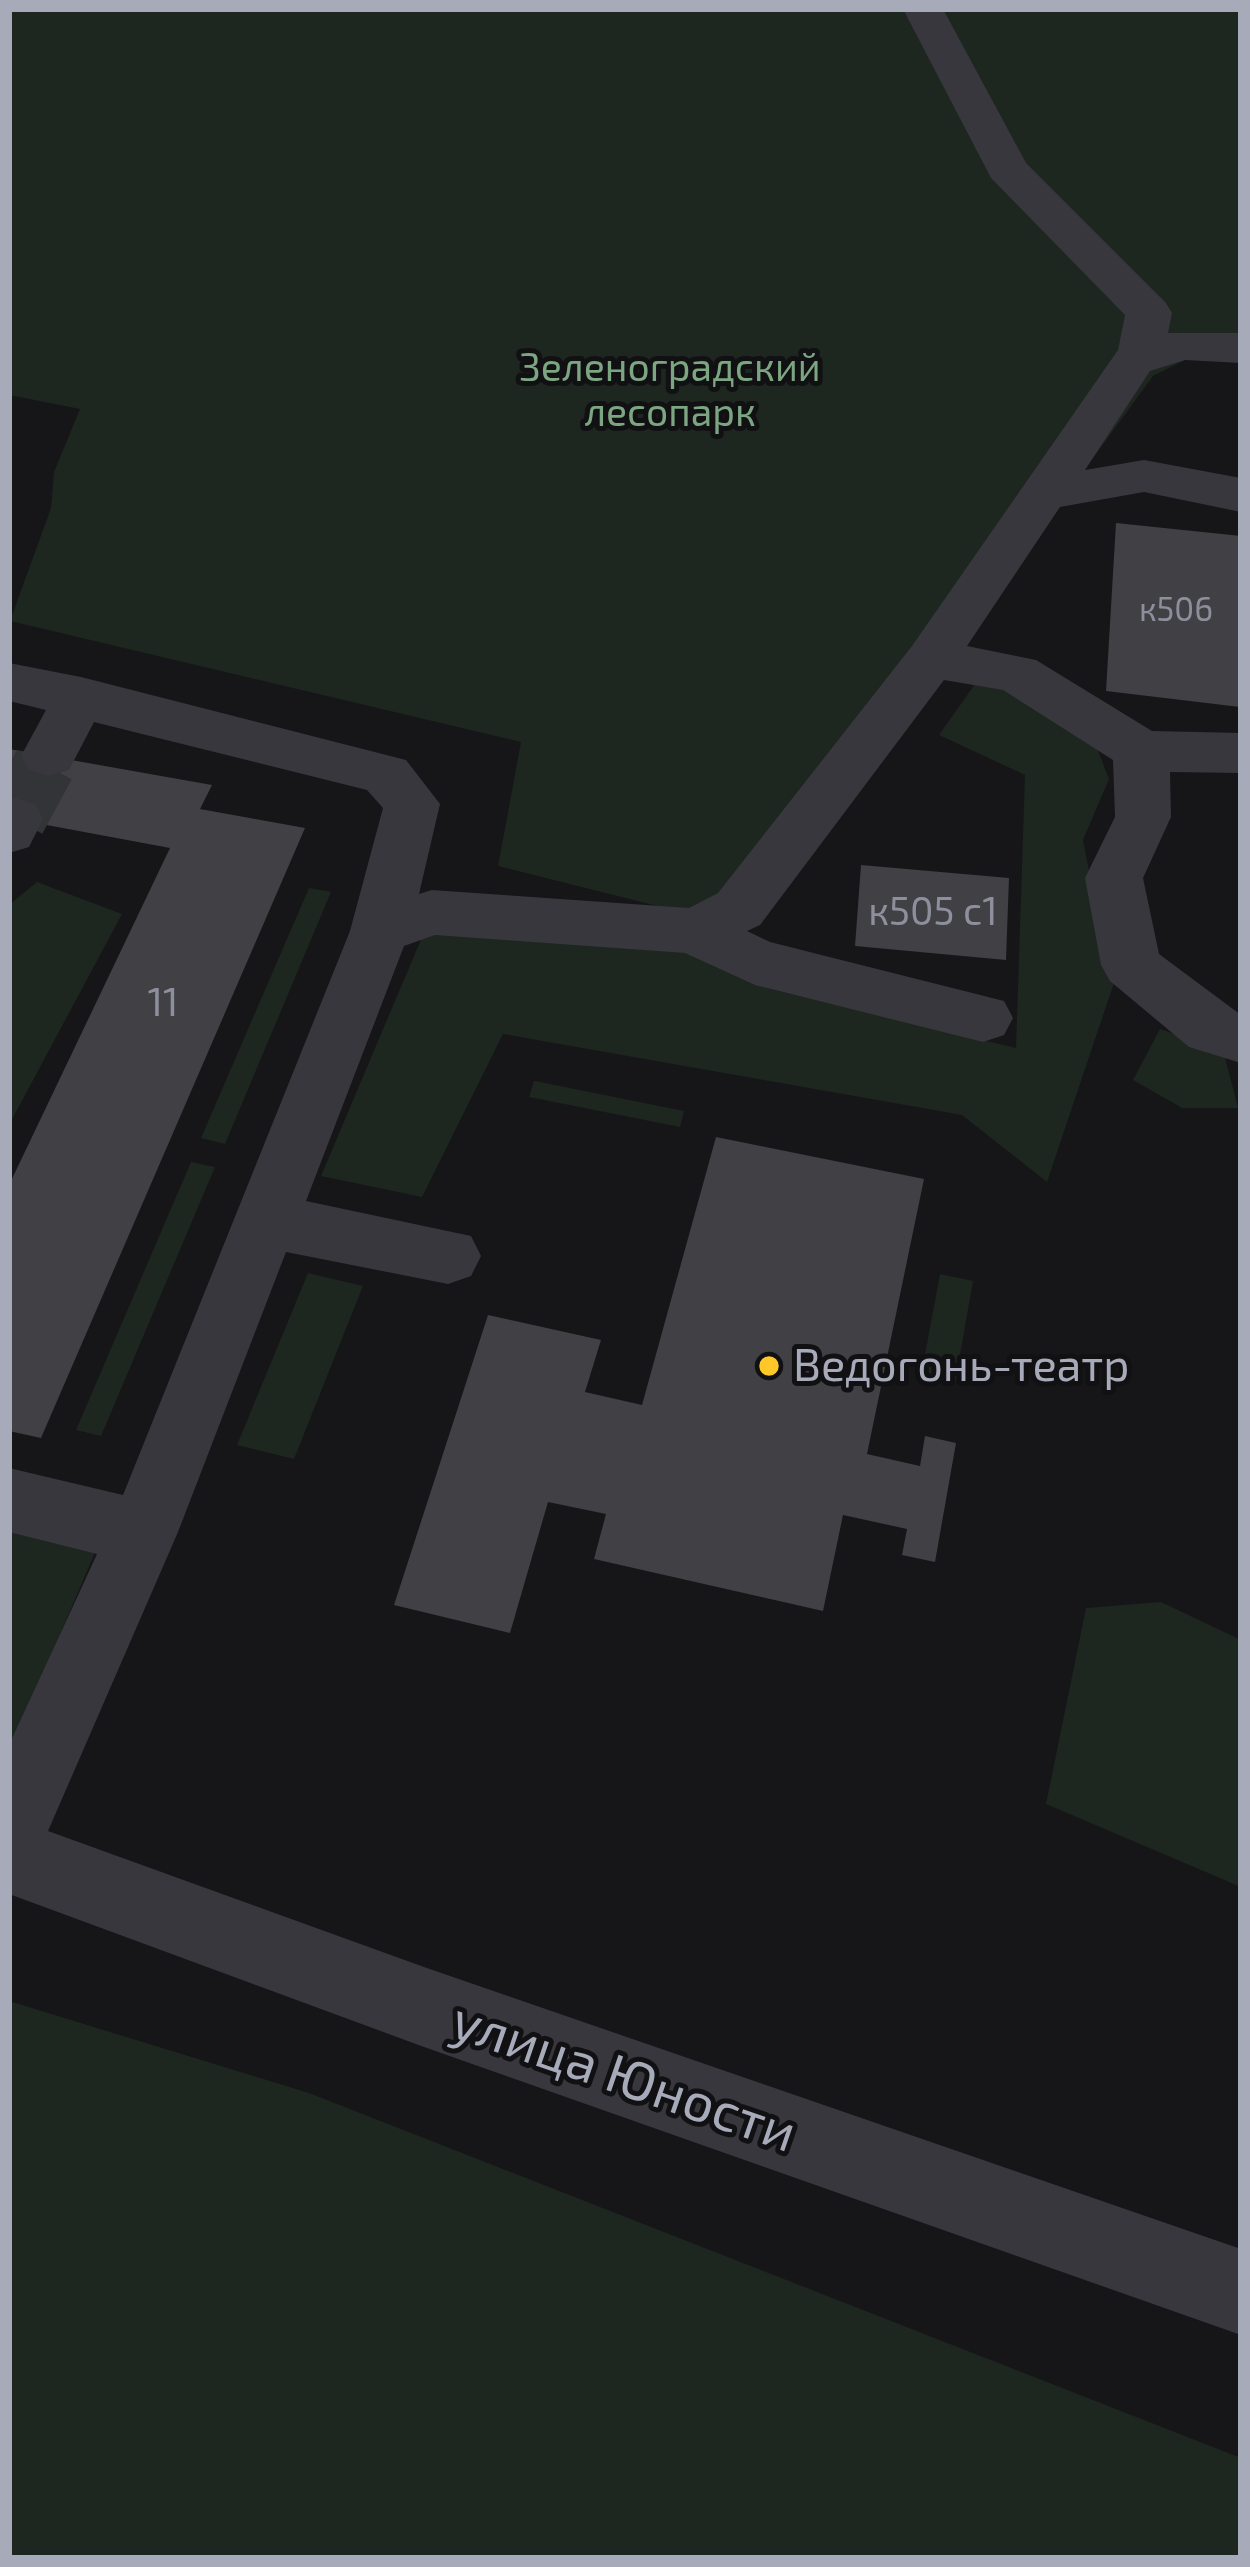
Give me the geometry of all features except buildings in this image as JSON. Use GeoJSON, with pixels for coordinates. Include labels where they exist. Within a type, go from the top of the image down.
{"type":"FeatureCollection","features":[{"type":"Feature","properties":{"kind":"street"},"geometry":{"type":"LineString","coordinates":[[695,931],[739,909],[931,659],[1140,356],[1149,313],[1007,169],[923,9]]}},
{"type":"Feature","properties":{"kind":"street"},"geometry":{"type":"LineString","coordinates":[[1140,356],[1193,344],[1241,348]]}},
{"type":"Feature","properties":{"kind":"street"},"geometry":{"type":"LineString","coordinates":[[1046,493],[1144,476],[1241,495]]}},
{"type":"Feature","properties":{"kind":"street"},"geometry":{"type":"LineString","coordinates":[[931,659],[1017,673],[1141,751],[1241,753]]}},
{"type":"Feature","properties":{"kind":"street"},"geometry":{"type":"LineString","coordinates":[[9,682],[386,774],[412,804],[380,931],[143,1532],[9,1832]]}},
{"type":"Feature","properties":{"kind":"street"},"geometry":{"type":"LineString","coordinates":[[49,756],[81,696]]}},
{"type":"Feature","properties":{"kind":"street"},"geometry":{"type":"LineString","coordinates":[[1141,751],[1143,817],[1114,878],[1131,965],[1211,1030],[1241,1039]]}},
{"type":"Feature","properties":{"kind":"street"},"geometry":{"type":"LineString","coordinates":[[380,931],[432,912],[695,931],[755,962],[983,1018]]}},
{"type":"Feature","properties":{"kind":"street"},"geometry":{"type":"LineString","coordinates":[[264,1220],[448,1256]]}},
{"type":"Feature","properties":{"kind":"street"},"geometry":{"type":"LineString","coordinates":[[9,1500],[143,1532]]}},
{"type":"Feature","properties":{"kind":"street","name":"улица Юности"},"geometry":{"type":"LineString","coordinates":[[9,1855],[424,2007],[1241,2292]]}},
{"type":"Feature","properties":{"kind":"green space","name":"Зеленоградский лесопарк"},"geometry":{"type":"Polygon","coordinates":[[[9,9],[1241,9],[1241,332],[1153,376],[749,929],[498,866],[521,742],[10,621],[51,508],[54,472],[80,409],[9,395],[9,9]]]}},
{"type":"Feature","properties":{"kind":"green space"},"geometry":{"type":"Polygon","coordinates":[[[975,684],[1017,689],[1097,748],[1109,779],[1083,840],[1100,927],[1117,974],[1047,1182],[962,1115],[503,1034],[422,1197],[321,1176],[425,930],[679,945],[770,989],[1016,1048],[1025,775],[939,735],[975,684]]]}},
{"type":"Feature","properties":{"kind":"green space"},"geometry":{"type":"Polygon","coordinates":[[[37,882],[122,914],[9,1125],[9,905],[37,882]]]}},
{"type":"Feature","properties":{"kind":"green space"},"geometry":{"type":"Polygon","coordinates":[[[309,888],[331,892],[225,1144],[201,1138],[309,888]]]}},
{"type":"Feature","properties":{"kind":"green space"},"geometry":{"type":"Polygon","coordinates":[[[1160,1029],[1223,1050],[1238,1108],[1182,1108],[1133,1080],[1160,1029]]]}},
{"type":"Feature","properties":{"kind":"green space"},"geometry":{"type":"Polygon","coordinates":[[[534,1081],[684,1111],[680,1127],[529,1097],[534,1081]]]}},
{"type":"Feature","properties":{"kind":"green space"},"geometry":{"type":"Polygon","coordinates":[[[191,1162],[215,1167],[101,1436],[76,1430],[191,1162]]]}},
{"type":"Feature","properties":{"kind":"green space"},"geometry":{"type":"Polygon","coordinates":[[[308,1273],[363,1286],[294,1459],[237,1445],[308,1273]]]}},
{"type":"Feature","properties":{"kind":"green space"},"geometry":{"type":"Polygon","coordinates":[[[940,1274],[973,1281],[955,1383],[921,1376],[940,1274]]]}},
{"type":"Feature","properties":{"kind":"green space"},"geometry":{"type":"Polygon","coordinates":[[[9,1527],[97,1548],[9,1753],[9,1527]]]}},
{"type":"Feature","properties":{"kind":"green space"},"geometry":{"type":"Polygon","coordinates":[[[1161,1602],[1241,1640],[1241,1887],[1046,1804],[1086,1608],[1161,1602]]]}},
{"type":"Feature","properties":{"kind":"green space"},"geometry":{"type":"Polygon","coordinates":[[[9,2001],[309,2093],[1241,2458],[1241,2558],[9,2558],[9,2001]]]}},
{"type":"Feature","properties":{"kind":"tunnel"},"geometry":{"type":"LineString","coordinates":[[15,819],[49,756]]}},
{"type":"Feature","properties":{"kind":"place","name":"Ведогонь-театр"},"geometry":{"type":"Point","coordinates":[769,1366]}}]}
